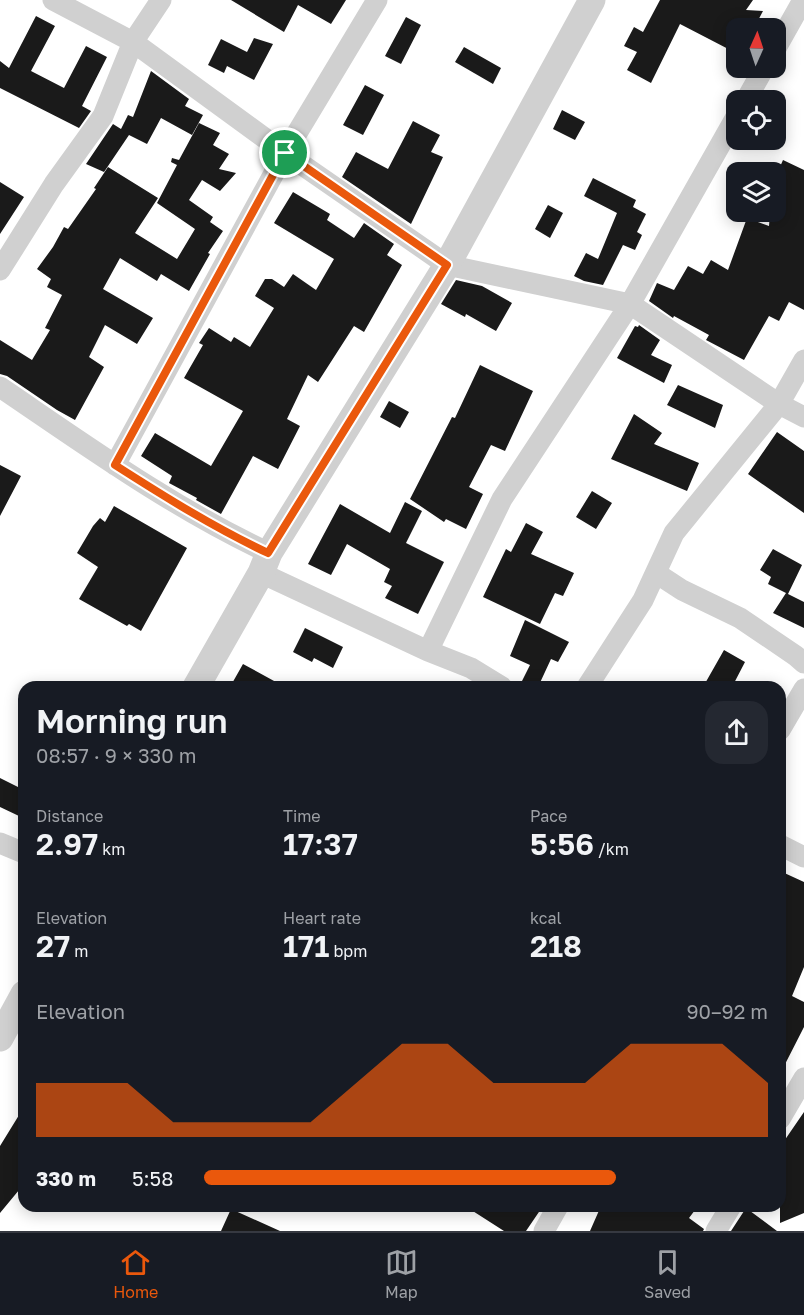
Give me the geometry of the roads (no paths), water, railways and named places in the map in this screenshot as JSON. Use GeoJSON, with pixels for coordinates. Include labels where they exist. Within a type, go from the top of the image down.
{"type":"FeatureCollection","features":[{"type":"Feature","properties":{"kind":"street"},"geometry":{"type":"LineString","coordinates":[[53,0],[133,42],[285,153],[447,265],[630,304],[778,404],[804,417]]}},
{"type":"Feature","properties":{"kind":"street"},"geometry":{"type":"LineString","coordinates":[[0,270],[54,184],[102,116],[133,42],[161,0]]}},
{"type":"Feature","properties":{"kind":"street"},"geometry":{"type":"LineString","coordinates":[[115,465],[285,153],[377,0]]}},
{"type":"Feature","properties":{"kind":"street"},"geometry":{"type":"LineString","coordinates":[[199,681],[265,563],[447,265],[592,0]]}},
{"type":"Feature","properties":{"kind":"street"},"geometry":{"type":"LineString","coordinates":[[786,30],[800,5]]}},
{"type":"Feature","properties":{"kind":"street"},"geometry":{"type":"LineString","coordinates":[[428,651],[502,499],[630,304],[726,135]]}},
{"type":"Feature","properties":{"kind":"street"},"geometry":{"type":"LineString","coordinates":[[591,681],[643,600],[674,533],[778,404],[804,360]]}},
{"type":"Feature","properties":{"kind":"street"},"geometry":{"type":"LineString","coordinates":[[0,387],[175,504],[235,537],[265,563],[428,651],[471,668],[492,681]]}},
{"type":"Feature","properties":{"kind":"street"},"geometry":{"type":"LineString","coordinates":[[656,573],[682,590],[740,618],[804,663]]}},
{"type":"Feature","properties":{"kind":"street"},"geometry":{"type":"LineString","coordinates":[[786,720],[804,689]]}},
{"type":"Feature","properties":{"kind":"street"},"geometry":{"type":"LineString","coordinates":[[0,843],[18,850]]}},
{"type":"Feature","properties":{"kind":"street"},"geometry":{"type":"LineString","coordinates":[[786,848],[804,857]]}},
{"type":"Feature","properties":{"kind":"street"},"geometry":{"type":"LineString","coordinates":[[0,1038],[18,1005]]}},
{"type":"Feature","properties":{"kind":"street"},"geometry":{"type":"LineString","coordinates":[[786,1108],[804,1077]]}},
{"type":"Feature","properties":{"kind":"street"},"geometry":{"type":"LineString","coordinates":[[544,1231],[555,1212]]}},
{"type":"Feature","properties":{"kind":"street"},"geometry":{"type":"LineString","coordinates":[[716,1231],[726,1212]]}}]}
